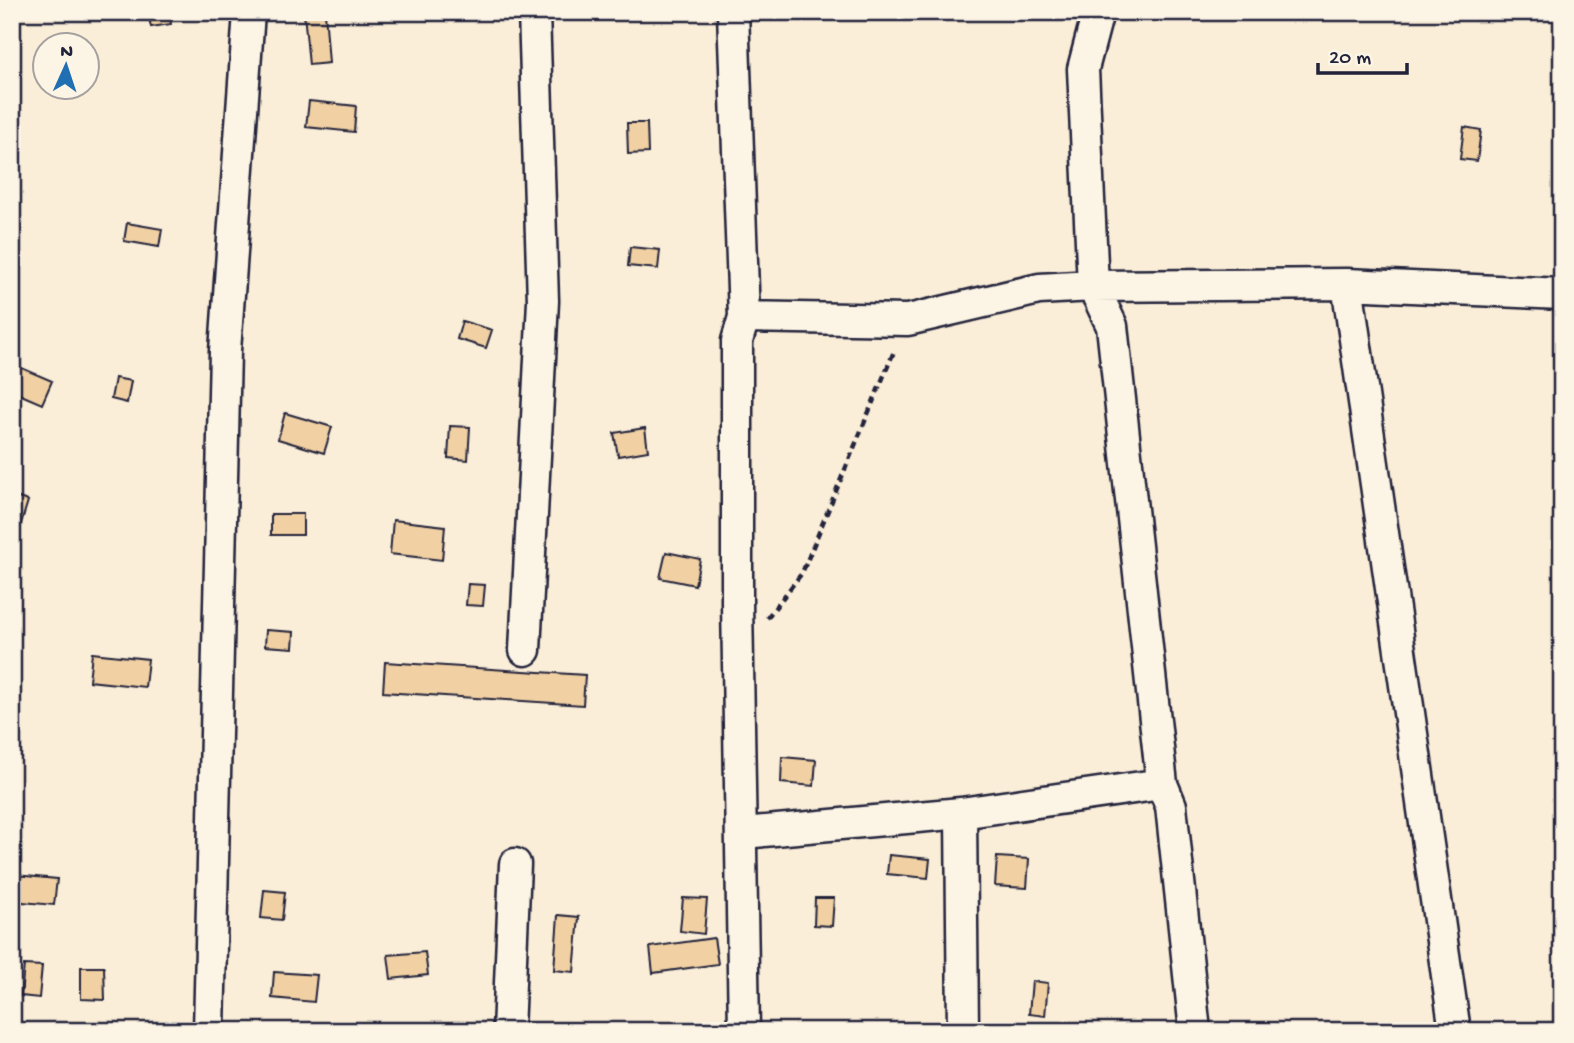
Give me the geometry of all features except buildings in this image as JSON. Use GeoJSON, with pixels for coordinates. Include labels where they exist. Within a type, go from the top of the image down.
{"type":"FeatureCollection","features":[{"type":"Feature","properties":{"kind":"street"},"geometry":{"type":"LineString","coordinates":[[209,1031],[225,351],[249,12]]}},
{"type":"Feature","properties":{"kind":"street"},"geometry":{"type":"LineString","coordinates":[[525,650],[543,302],[534,12]]}},
{"type":"Feature","properties":{"kind":"street"},"geometry":{"type":"LineString","coordinates":[[733,12],[744,317],[737,341],[738,654],[743,833],[744,1031]]}},
{"type":"Feature","properties":{"kind":"street"},"geometry":{"type":"LineString","coordinates":[[1098,12],[1083,69],[1093,286],[1112,326],[1162,784],[1171,806],[1195,1031]]}},
{"type":"Feature","properties":{"kind":"street"},"geometry":{"type":"LineString","coordinates":[[744,317],[908,320],[1039,289],[1093,286],[1347,284],[1562,294]]}},
{"type":"Feature","properties":{"kind":"street"},"geometry":{"type":"LineString","coordinates":[[1347,284],[1455,1031]]}},
{"type":"Feature","properties":{"kind":"street"},"geometry":{"type":"LineString","coordinates":[[743,833],[961,813],[1162,784]]}},
{"type":"Feature","properties":{"kind":"street"},"geometry":{"type":"LineString","coordinates":[[961,813],[963,1031]]}},
{"type":"Feature","properties":{"kind":"street"},"geometry":{"type":"LineString","coordinates":[[508,1031],[515,864]]}},
{"type":"Feature","properties":{"kind":"path"},"geometry":{"type":"LineString","coordinates":[[738,654],[802,573],[908,320]]}}]}
